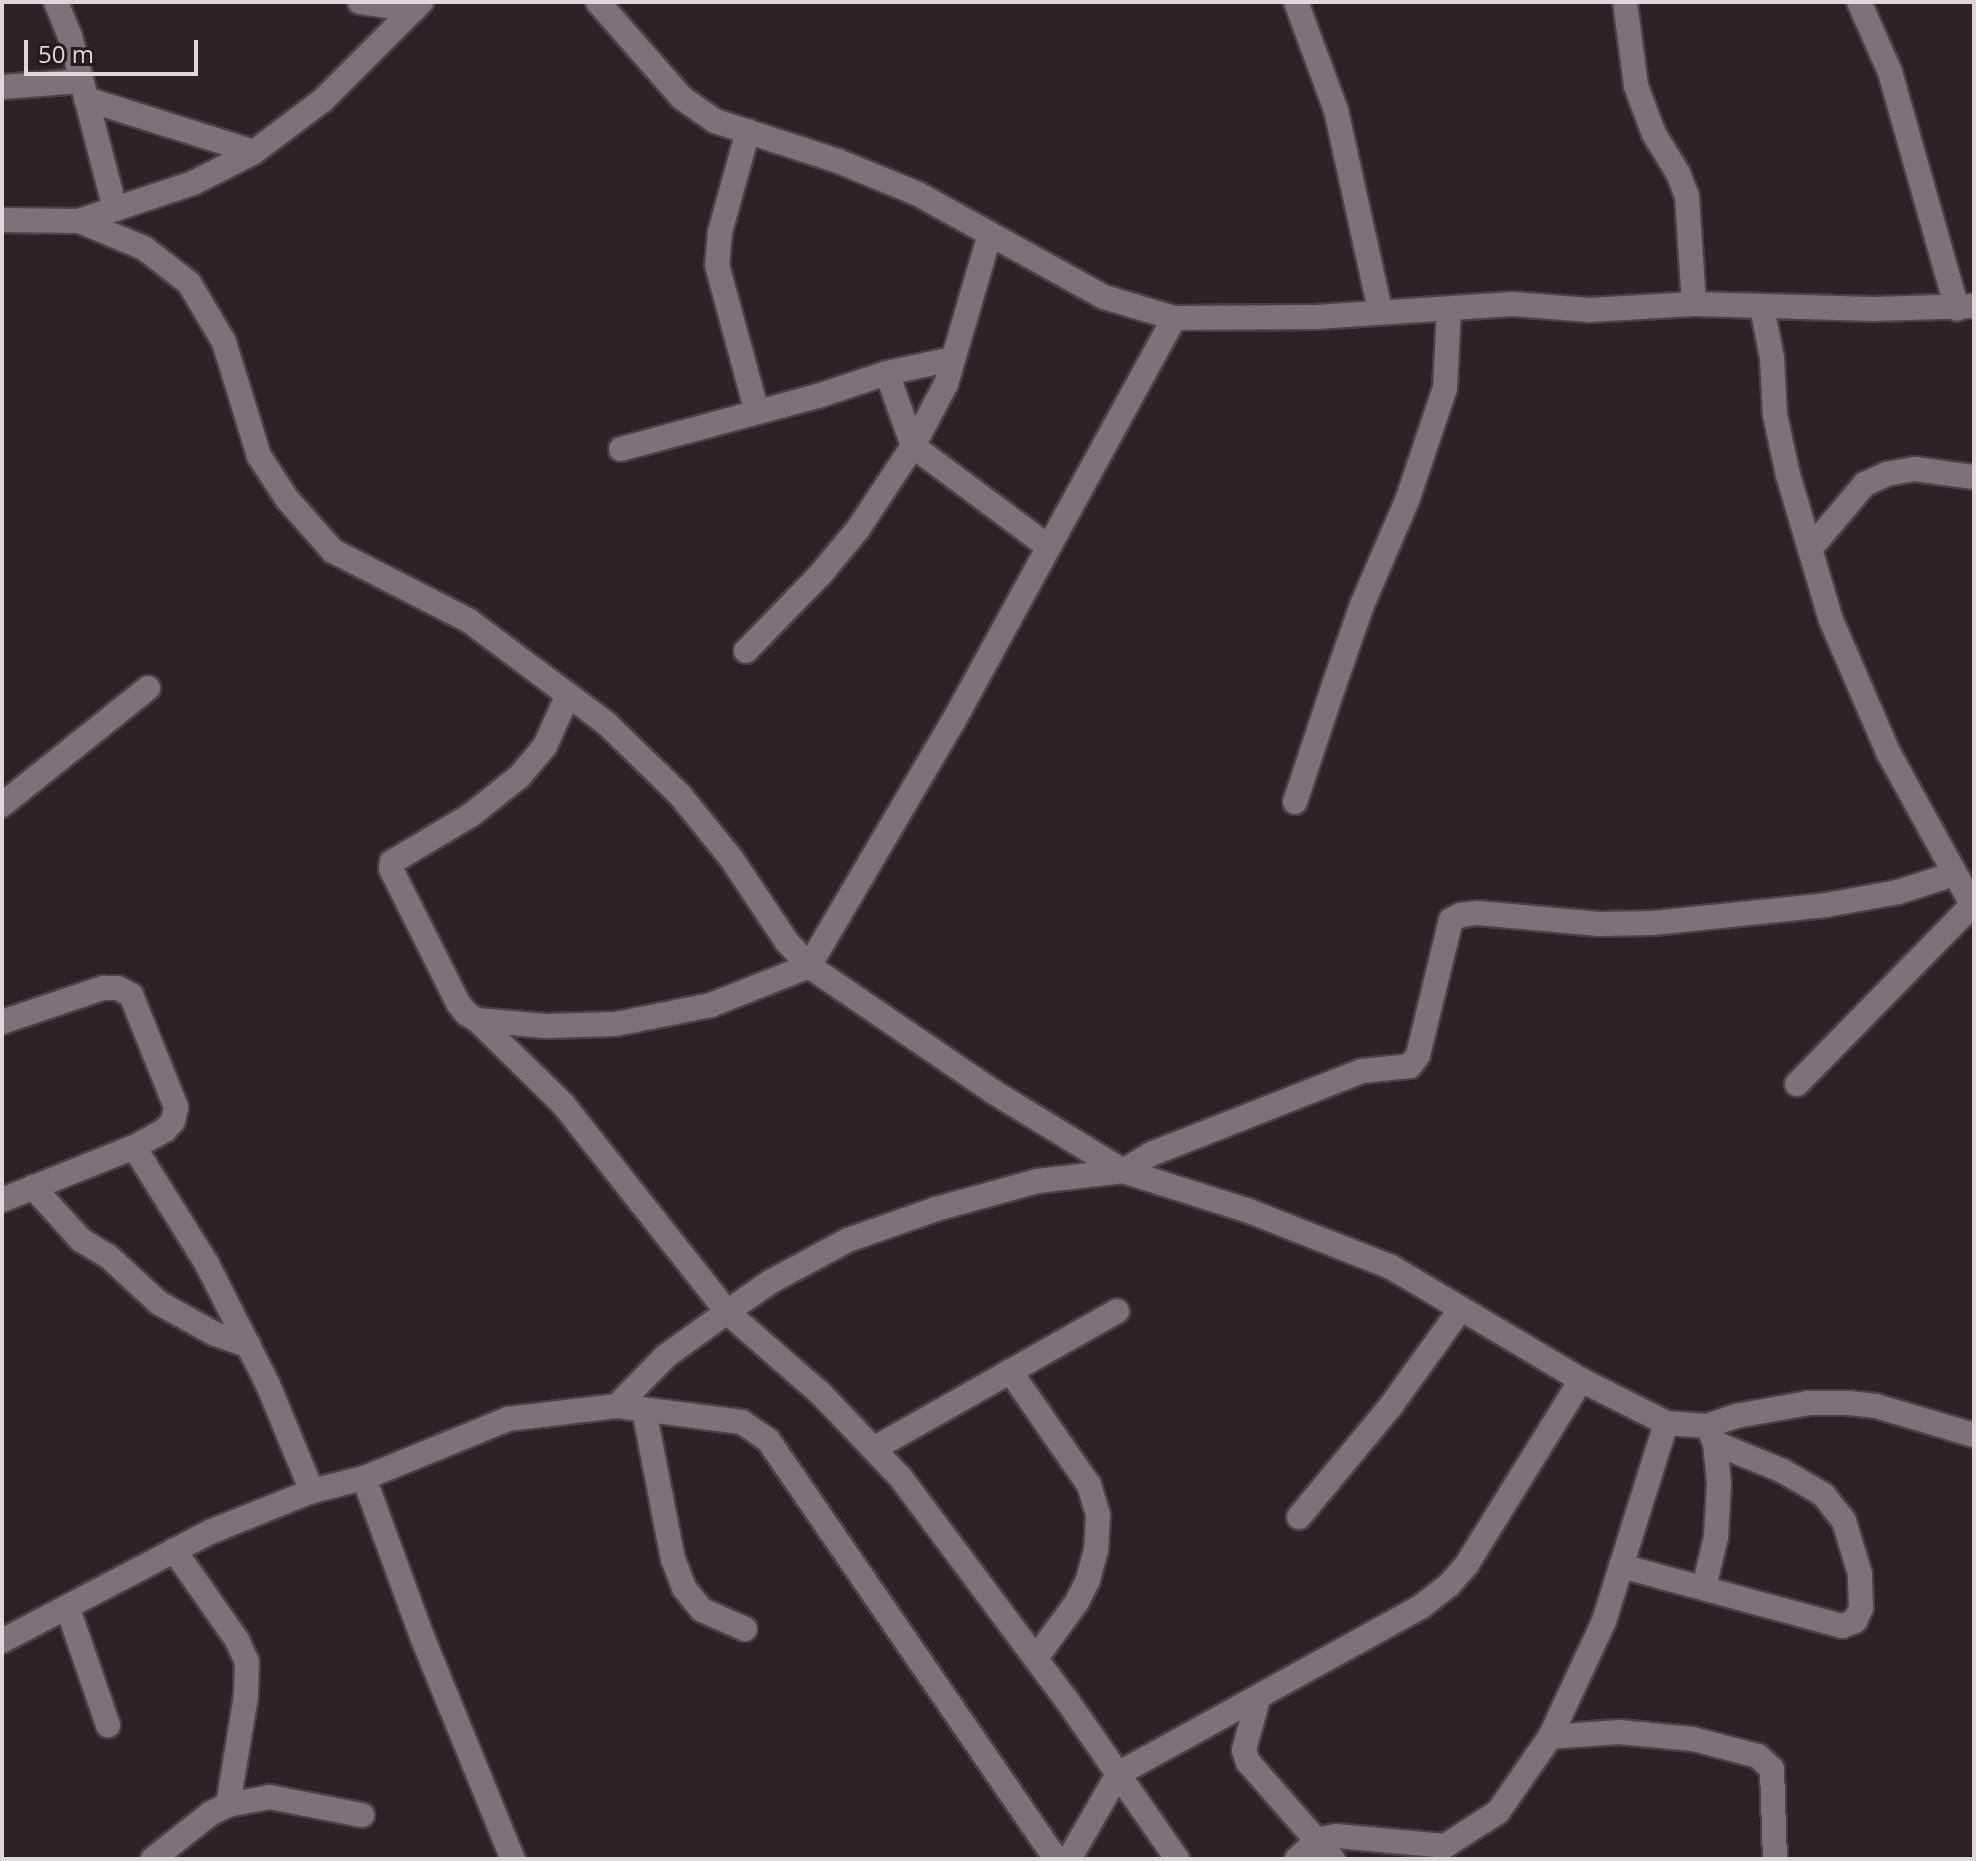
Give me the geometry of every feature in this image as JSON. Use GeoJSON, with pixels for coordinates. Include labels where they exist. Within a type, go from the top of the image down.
{"type":"FeatureCollection","features":[{"type":"Feature","properties":{"kind":"street"},"geometry":{"type":"LineString","coordinates":[[56,2],[84,90],[115,209]]}},
{"type":"Feature","properties":{"kind":"street"},"geometry":{"type":"LineString","coordinates":[[360,2],[417,6]]}},
{"type":"Feature","properties":{"kind":"street"},"geometry":{"type":"LineString","coordinates":[[598,2],[682,98],[715,121],[838,161],[918,194],[1104,297],[1174,318],[1316,317],[1380,310],[1449,310],[1513,304],[1589,310],[1694,304],[1965,308],[1890,72],[1859,2]]}},
{"type":"Feature","properties":{"kind":"street"},"geometry":{"type":"LineString","coordinates":[[1296,2],[1336,110],[1380,310]]}},
{"type":"Feature","properties":{"kind":"street"},"geometry":{"type":"LineString","coordinates":[[1625,2],[1636,86],[1654,134],[1678,173],[1687,196],[1694,304]]}},
{"type":"Feature","properties":{"kind":"street"},"geometry":{"type":"LineString","coordinates":[[2,220],[79,221],[193,183],[254,152],[323,100],[417,6]]}},
{"type":"Feature","properties":{"kind":"street"},"geometry":{"type":"LineString","coordinates":[[2,87],[84,90],[254,152]]}},
{"type":"Feature","properties":{"kind":"street"},"geometry":{"type":"LineString","coordinates":[[748,131],[720,232],[717,265],[757,412]]}},
{"type":"Feature","properties":{"kind":"street"},"geometry":{"type":"LineString","coordinates":[[79,221],[144,248],[189,283],[224,342],[259,456],[287,499],[333,551],[468,620],[607,724],[680,795],[731,858],[787,942],[809,966],[992,1091],[1123,1171],[1249,1211],[1391,1267],[1581,1380],[1666,1423],[1711,1434],[1824,1495],[1844,1521],[1860,1574],[1861,1608],[1855,1621],[1842,1626],[1621,1566]]}},
{"type":"Feature","properties":{"kind":"street"},"geometry":{"type":"LineString","coordinates":[[746,651],[819,576],[858,529],[913,446],[946,384],[990,234]]}},
{"type":"Feature","properties":{"kind":"street"},"geometry":{"type":"LineString","coordinates":[[1762,307],[1772,358],[1775,415],[1831,620],[1888,752],[1973,904],[1797,1084]]}},
{"type":"Feature","properties":{"kind":"street"},"geometry":{"type":"LineString","coordinates":[[1295,802],[1358,618],[1408,498],[1445,388],[1449,310]]}},
{"type":"Feature","properties":{"kind":"street"},"geometry":{"type":"LineString","coordinates":[[477,1020],[546,1026],[616,1024],[711,1005],[809,966],[953,722],[1174,318]]}},
{"type":"Feature","properties":{"kind":"street"},"geometry":{"type":"LineString","coordinates":[[621,449],[887,373],[953,359]]}},
{"type":"Feature","properties":{"kind":"street"},"geometry":{"type":"LineString","coordinates":[[887,373],[913,446],[1047,546]]}},
{"type":"Feature","properties":{"kind":"street"},"geometry":{"type":"LineString","coordinates":[[1810,549],[1865,484],[1886,474],[1915,469],[1974,477]]}},
{"type":"Feature","properties":{"kind":"street"},"geometry":{"type":"LineString","coordinates":[[2,805],[148,688]]}},
{"type":"Feature","properties":{"kind":"street"},"geometry":{"type":"LineString","coordinates":[[567,697],[545,746],[520,776],[471,815],[392,862],[391,869],[458,1003],[563,1104],[727,1312],[821,1394],[901,1478],[1036,1658],[1177,1859]]}},
{"type":"Feature","properties":{"kind":"street"},"geometry":{"type":"LineString","coordinates":[[617,1406],[666,1356],[727,1312],[770,1282],[848,1240],[936,1209],[1038,1181],[1123,1171],[1151,1154],[1362,1071],[1410,1066],[1418,1055],[1451,920],[1461,915],[1478,913],[1600,924],[1653,923],[1826,905],[1898,892],[1954,874]]}},
{"type":"Feature","properties":{"kind":"street"},"geometry":{"type":"LineString","coordinates":[[2,1022],[103,988],[118,988],[131,995],[176,1107],[173,1121],[165,1130],[134,1147],[2,1200]]}},
{"type":"Feature","properties":{"kind":"street"},"geometry":{"type":"LineString","coordinates":[[134,1147],[207,1264],[249,1346],[312,1491]]}},
{"type":"Feature","properties":{"kind":"street"},"geometry":{"type":"LineString","coordinates":[[33,1187],[81,1240],[108,1256],[159,1303],[215,1334],[249,1346]]}},
{"type":"Feature","properties":{"kind":"street"},"geometry":{"type":"LineString","coordinates":[[1299,1517],[1390,1407],[1460,1310]]}},
{"type":"Feature","properties":{"kind":"street"},"geometry":{"type":"LineString","coordinates":[[875,1448],[1117,1311]]}},
{"type":"Feature","properties":{"kind":"street"},"geometry":{"type":"LineString","coordinates":[[1010,1371],[1089,1485],[1098,1515],[1096,1550],[1088,1580],[1077,1602],[1036,1658]]}},
{"type":"Feature","properties":{"kind":"street"},"geometry":{"type":"LineString","coordinates":[[1069,1859],[1118,1774],[1422,1606],[1449,1585],[1467,1564],[1581,1380]]}},
{"type":"Feature","properties":{"kind":"street"},"geometry":{"type":"LineString","coordinates":[[1711,1434],[1736,1416],[1808,1403],[1848,1403],[1876,1406],[1974,1435]]}},
{"type":"Feature","properties":{"kind":"street"},"geometry":{"type":"LineString","coordinates":[[2,1641],[210,1532],[312,1491],[364,1478],[508,1419],[617,1406],[742,1422],[768,1440],[1056,1859]]}},
{"type":"Feature","properties":{"kind":"street"},"geometry":{"type":"LineString","coordinates":[[644,1410],[673,1559],[684,1588],[702,1610],[745,1629]]}},
{"type":"Feature","properties":{"kind":"street"},"geometry":{"type":"LineString","coordinates":[[1297,1859],[1325,1849],[1336,1836],[1445,1846],[1498,1812],[1550,1737],[1604,1621],[1666,1423]]}},
{"type":"Feature","properties":{"kind":"street"},"geometry":{"type":"LineString","coordinates":[[1704,1587],[1716,1537],[1719,1483],[1711,1434]]}},
{"type":"Feature","properties":{"kind":"street"},"geometry":{"type":"LineString","coordinates":[[364,1478],[423,1639],[513,1859]]}},
{"type":"Feature","properties":{"kind":"street"},"geometry":{"type":"LineString","coordinates":[[174,1550],[237,1640],[247,1662],[246,1696],[228,1805]]}},
{"type":"Feature","properties":{"kind":"street"},"geometry":{"type":"LineString","coordinates":[[68,1609],[108,1725]]}},
{"type":"Feature","properties":{"kind":"street"},"geometry":{"type":"LineString","coordinates":[[1258,1699],[1244,1750],[1248,1762],[1325,1849]]}},
{"type":"Feature","properties":{"kind":"street"},"geometry":{"type":"LineString","coordinates":[[1550,1737],[1619,1732],[1678,1737],[1758,1756],[1772,1769],[1775,1859]]}},
{"type":"Feature","properties":{"kind":"street"},"geometry":{"type":"LineString","coordinates":[[153,1859],[211,1813],[228,1805],[270,1797],[362,1815]]}}]}
